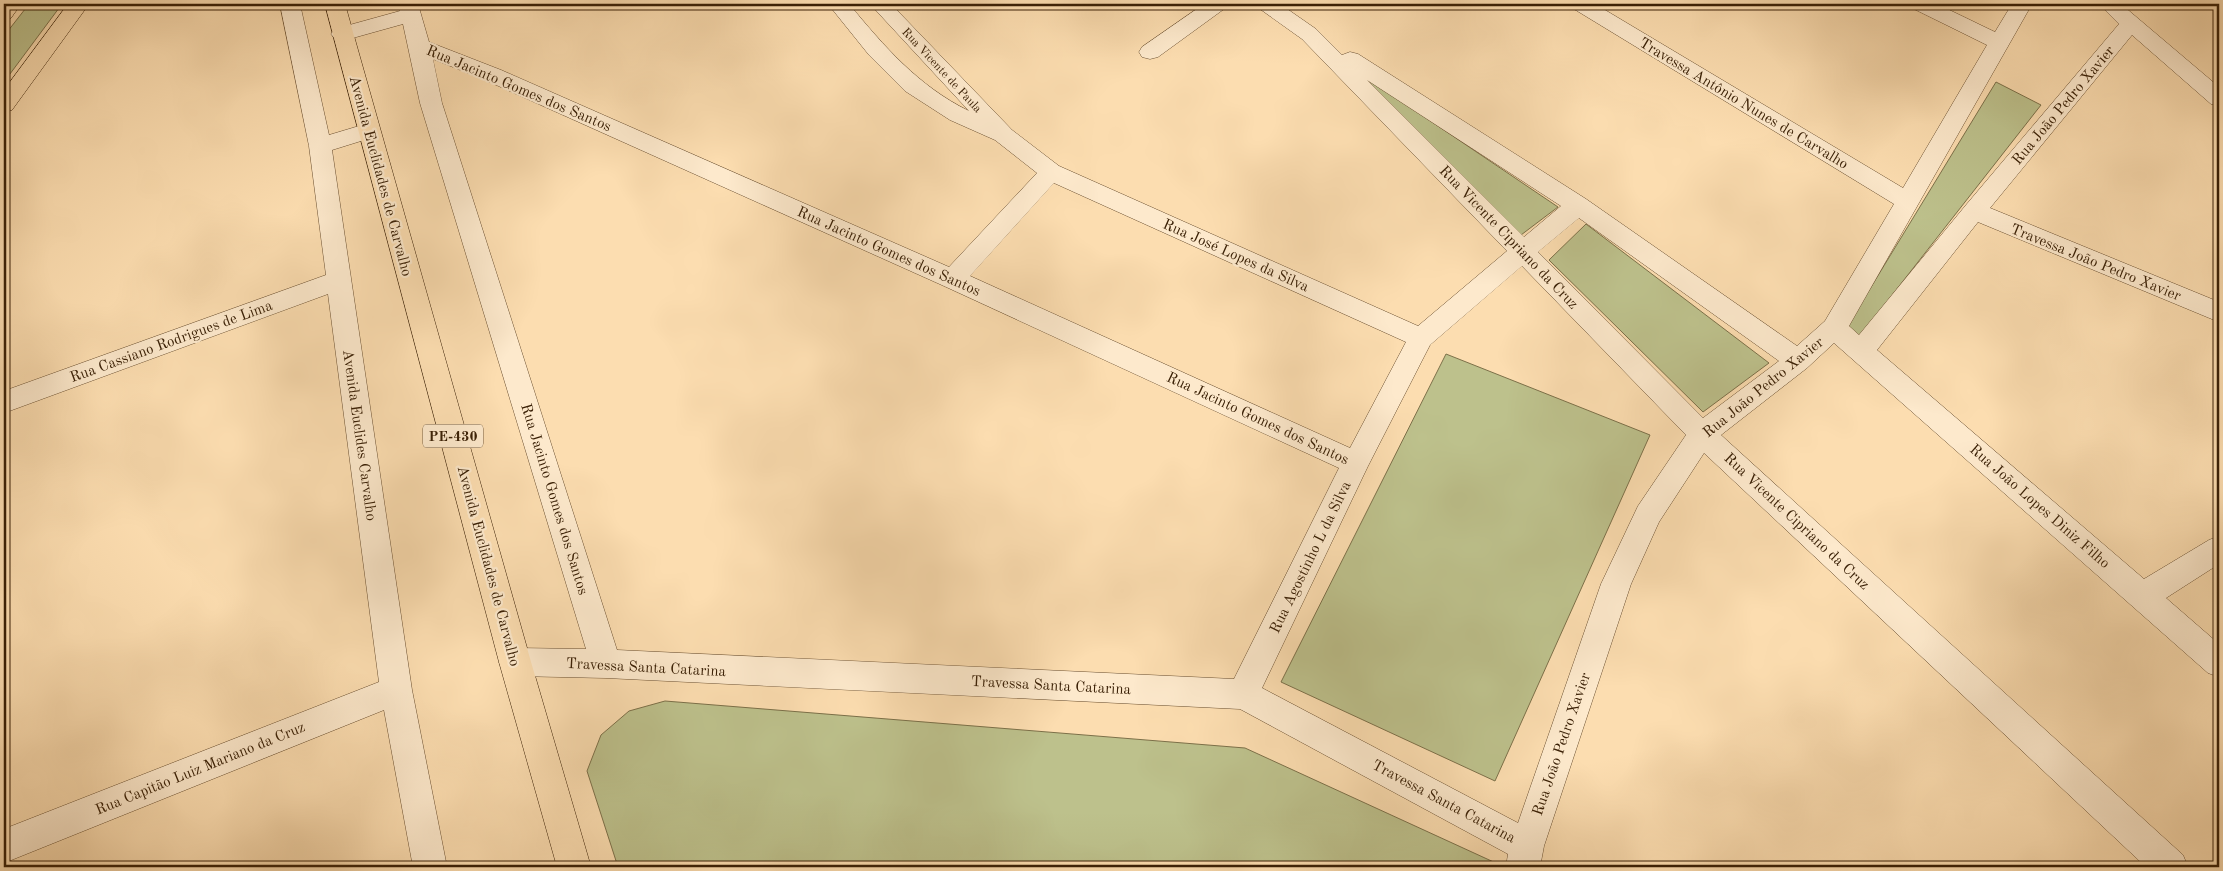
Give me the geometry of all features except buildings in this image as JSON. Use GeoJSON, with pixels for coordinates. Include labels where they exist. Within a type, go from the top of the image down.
{"type":"FeatureCollection","features":[{"type":"Feature","properties":{"kind":"main road"},"geometry":{"type":"LineString","coordinates":[[4,13],[11,4]]}},
{"type":"Feature","properties":{"kind":"main road"},"geometry":{"type":"LineString","coordinates":[[4,105],[78,4]]}},
{"type":"Feature","properties":{"kind":"main road","name":"Avenida Euclidades de Carvalho"},"geometry":{"type":"LineString","coordinates":[[335,4],[515,662],[574,867]]}},
{"type":"Feature","properties":{"kind":"street","name":"Avenida Euclides Carvalho"},"geometry":{"type":"LineString","coordinates":[[290,4],[320,146],[396,690],[430,867]]}},
{"type":"Feature","properties":{"kind":"street","name":"Rua Vicente de Paula"},"geometry":{"type":"LineString","coordinates":[[838,4],[901,77],[958,116],[1004,135]]}},
{"type":"Feature","properties":{"kind":"street","name":"Rua Vicente de Paula"},"geometry":{"type":"LineString","coordinates":[[880,4],[1004,135],[1051,172]]}},
{"type":"Feature","properties":{"kind":"street"},"geometry":{"type":"LineString","coordinates":[[1150,52],[1217,4]]}},
{"type":"Feature","properties":{"kind":"street","name":"Rua Vicente Cipriano da Cruz"},"geometry":{"type":"LineString","coordinates":[[1266,4],[1309,34],[1578,205],[1798,361]]}},
{"type":"Feature","properties":{"kind":"street","name":"Travessa Antônio Nunes de Carvalho"},"geometry":{"type":"LineString","coordinates":[[1581,4],[1907,201]]}},
{"type":"Feature","properties":{"kind":"street"},"geometry":{"type":"LineString","coordinates":[[1920,4],[1998,42]]}},
{"type":"Feature","properties":{"kind":"street","name":"Rua João Pedro Xavier"},"geometry":{"type":"LineString","coordinates":[[1525,856],[1616,584],[1648,516],[1702,434],[1798,361],[1834,328],[1998,42],[2022,4]]}},
{"type":"Feature","properties":{"kind":"street"},"geometry":{"type":"LineString","coordinates":[[2109,4],[2219,99]]}},
{"type":"Feature","properties":{"kind":"street"},"geometry":{"type":"LineString","coordinates":[[342,34],[409,10]]}},
{"type":"Feature","properties":{"kind":"street","name":"Rua Jacinto Gomes dos Santos"},"geometry":{"type":"LineString","coordinates":[[409,10],[420,46],[431,104],[606,664]]}},
{"type":"Feature","properties":{"kind":"street","name":"Rua João Pedro Xavier"},"geometry":{"type":"LineString","coordinates":[[1862,350],[1974,211],[2132,22]]}},
{"type":"Feature","properties":{"kind":"street","name":"Rua Vicente Cipriano da Cruz"},"geometry":{"type":"LineString","coordinates":[[1309,34],[1702,434],[2172,867]]}},
{"type":"Feature","properties":{"kind":"street","name":"Rua Jacinto Gomes dos Santos"},"geometry":{"type":"LineString","coordinates":[[420,46],[493,75],[953,279],[1356,463]]}},
{"type":"Feature","properties":{"kind":"street"},"geometry":{"type":"LineString","coordinates":[[320,146],[369,131]]}},
{"type":"Feature","properties":{"kind":"street"},"geometry":{"type":"LineString","coordinates":[[953,279],[1051,172]]}},
{"type":"Feature","properties":{"kind":"street","name":"Rua José Lopes da Silva"},"geometry":{"type":"LineString","coordinates":[[1051,172],[1422,338]]}},
{"type":"Feature","properties":{"kind":"street","name":"Rua Agostinho L da Silva"},"geometry":{"type":"LineString","coordinates":[[1243,694],[1356,463],[1422,338],[1578,205]]}},
{"type":"Feature","properties":{"kind":"street","name":"Travessa João Pedro Xavier"},"geometry":{"type":"LineString","coordinates":[[1974,211],[2219,312]]}},
{"type":"Feature","properties":{"kind":"street","name":"Rua Cassiano Rodrigues de Lima"},"geometry":{"type":"LineString","coordinates":[[4,402],[338,280]]}},
{"type":"Feature","properties":{"kind":"street","name":"Rua João Lopes Diniz Filho"},"geometry":{"type":"LineString","coordinates":[[1834,328],[1862,350],[2219,663]]}},
{"type":"Feature","properties":{"kind":"street"},"geometry":{"type":"LineString","coordinates":[[2143,596],[2219,549]]}},
{"type":"Feature","properties":{"kind":"street","name":"Travessa Santa Catarina"},"geometry":{"type":"LineString","coordinates":[[515,662],[606,664],[1243,694],[1525,856]]}},
{"type":"Feature","properties":{"kind":"street","name":"Rua Capitão Luiz Mariano da Cruz"},"geometry":{"type":"LineString","coordinates":[[4,846],[396,690]]}},
{"type":"Feature","properties":{"kind":"green space"},"geometry":{"type":"Polygon","coordinates":[[[29,4],[62,4],[4,82],[4,36],[29,4]]]}},
{"type":"Feature","properties":{"kind":"green space"},"geometry":{"type":"Polygon","coordinates":[[[1361,74],[1558,207],[1521,235],[1361,74]]]}},
{"type":"Feature","properties":{"kind":"green space"},"geometry":{"type":"Polygon","coordinates":[[[1996,82],[2041,105],[1860,336],[1846,328],[1996,82]]]}},
{"type":"Feature","properties":{"kind":"green space"},"geometry":{"type":"Polygon","coordinates":[[[1586,224],[1769,363],[1703,412],[1549,260],[1586,224]]]}},
{"type":"Feature","properties":{"kind":"green space"},"geometry":{"type":"Polygon","coordinates":[[[1446,354],[1650,435],[1495,781],[1281,682],[1446,354]]]}},
{"type":"Feature","properties":{"kind":"green space"},"geometry":{"type":"Polygon","coordinates":[[[665,701],[1245,748],[1498,864],[1498,867],[618,867],[587,771],[601,735],[629,711],[665,701]]]}}]}
